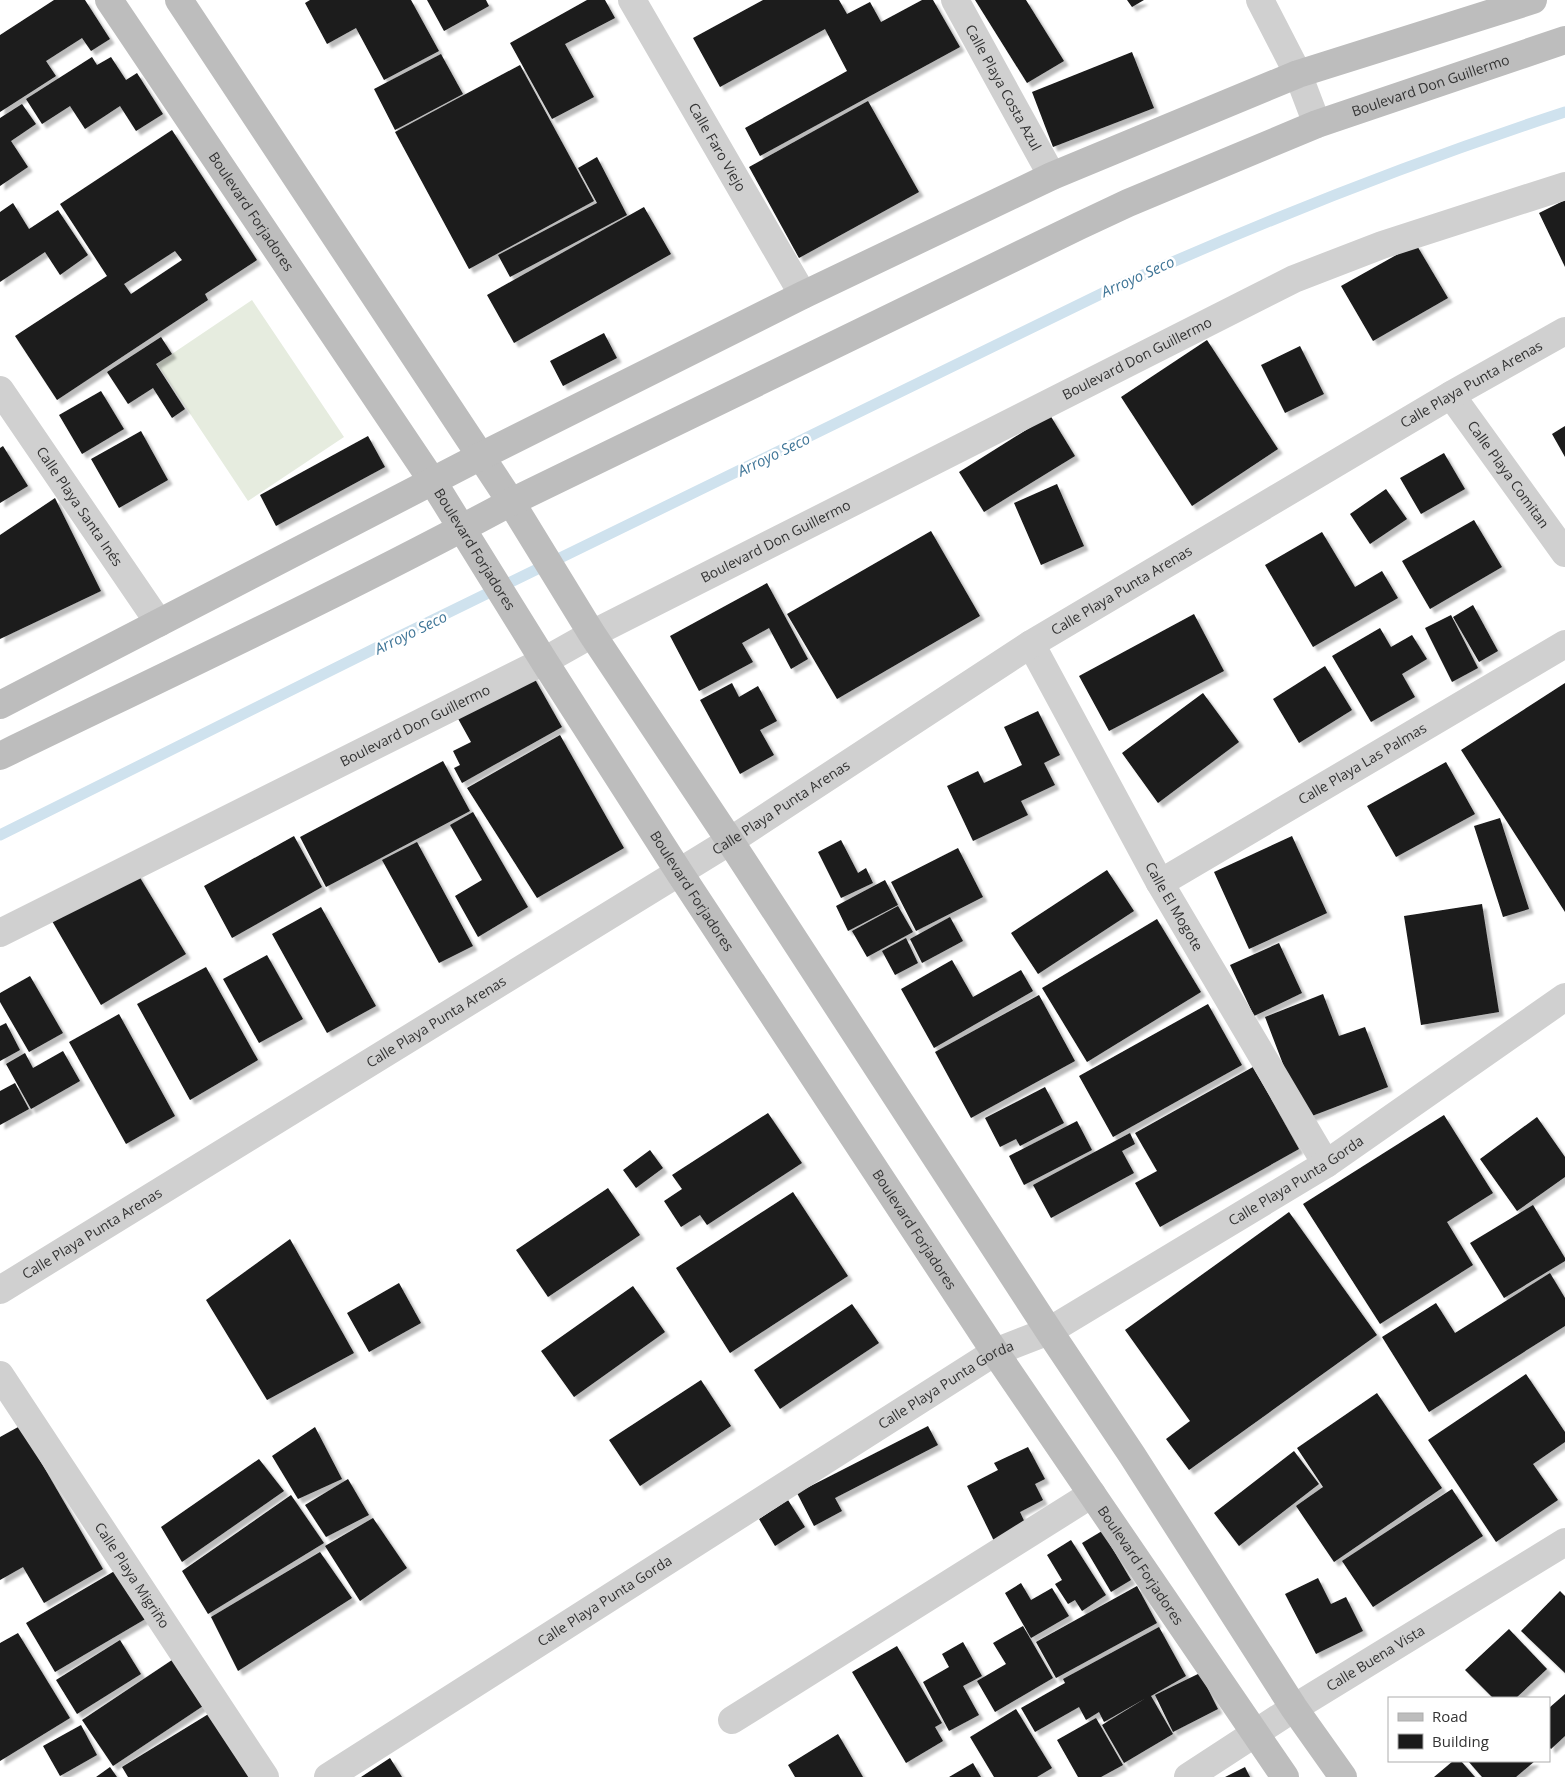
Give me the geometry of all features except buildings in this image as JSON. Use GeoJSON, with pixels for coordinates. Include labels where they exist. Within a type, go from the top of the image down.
{"type":"FeatureCollection","features":[{"type":"Feature","properties":{"kind":"main road","name":"Boulevard Forjadores"},"geometry":{"type":"LineString","coordinates":[[109,0],[433,482],[544,661],[680,872],[995,1352],[1285,1777]]}},
{"type":"Feature","properties":{"kind":"main road"},"geometry":{"type":"LineString","coordinates":[[179,0],[481,456],[592,634],[730,841],[1163,1503],[1294,1708],[1343,1777]]}},
{"type":"Feature","properties":{"kind":"main road"},"geometry":{"type":"LineString","coordinates":[[0,705],[481,456],[804,295],[1052,176],[1298,74],[1533,0]]}},
{"type":"Feature","properties":{"kind":"main road","name":"Boulevard Don Guillermo"},"geometry":{"type":"LineString","coordinates":[[0,756],[203,657],[466,534],[1078,226],[1316,124],[1565,40]]}},
{"type":"Feature","properties":{"kind":"street","name":"Calle Faro Viejo"},"geometry":{"type":"LineString","coordinates":[[632,0],[804,295]]}},
{"type":"Feature","properties":{"kind":"street","name":"Calle Playa Costa Azul"},"geometry":{"type":"LineString","coordinates":[[955,0],[1052,176]]}},
{"type":"Feature","properties":{"kind":"street"},"geometry":{"type":"LineString","coordinates":[[1260,0],[1298,74],[1316,124]]}},
{"type":"Feature","properties":{"kind":"street","name":"Boulevard Don Guillermo"},"geometry":{"type":"LineString","coordinates":[[0,932],[544,661],[592,634],[1294,279],[1382,245],[1565,186]]}},
{"type":"Feature","properties":{"kind":"street","name":"Calle Playa Punta Arenas"},"geometry":{"type":"LineString","coordinates":[[0,1290],[730,841],[1032,644],[1450,395],[1565,331]]}},
{"type":"Feature","properties":{"kind":"street","name":"Calle Playa Santa Inés"},"geometry":{"type":"LineString","coordinates":[[0,390],[159,623]]}},
{"type":"Feature","properties":{"kind":"street","name":"Calle Playa Comitan"},"geometry":{"type":"LineString","coordinates":[[1450,395],[1565,553]]}},
{"type":"Feature","properties":{"kind":"street","name":"Calle El Mogote"},"geometry":{"type":"LineString","coordinates":[[1032,644],[1160,883],[1326,1164]]}},
{"type":"Feature","properties":{"kind":"street","name":"Calle Playa Las Palmas"},"geometry":{"type":"LineString","coordinates":[[1160,883],[1565,644]]}},
{"type":"Feature","properties":{"kind":"street","name":"Calle Playa Punta Gorda"},"geometry":{"type":"LineString","coordinates":[[328,1777],[995,1352],[1049,1331],[1326,1164],[1565,997]]}},
{"type":"Feature","properties":{"kind":"street","name":"Calle Playa Migriño"},"geometry":{"type":"LineString","coordinates":[[0,1375],[265,1777]]}},
{"type":"Feature","properties":{"kind":"street"},"geometry":{"type":"LineString","coordinates":[[732,1720],[1092,1494]]}},
{"type":"Feature","properties":{"kind":"street","name":"Calle Buena Vista"},"geometry":{"type":"LineString","coordinates":[[1188,1777],[1294,1708],[1565,1542]]}},
{"type":"Feature","properties":{"kind":"shaded area"},"geometry":{"type":"Polygon","coordinates":[[[252,300],[344,437],[248,501],[157,364],[252,300]]]}},
{"type":"Feature","properties":{"kind":"waterway","name":"Arroyo Seco"},"geometry":{"type":"LineString","coordinates":[[0,835],[388,642],[1107,291],[1333,195],[1565,112]]}}]}
